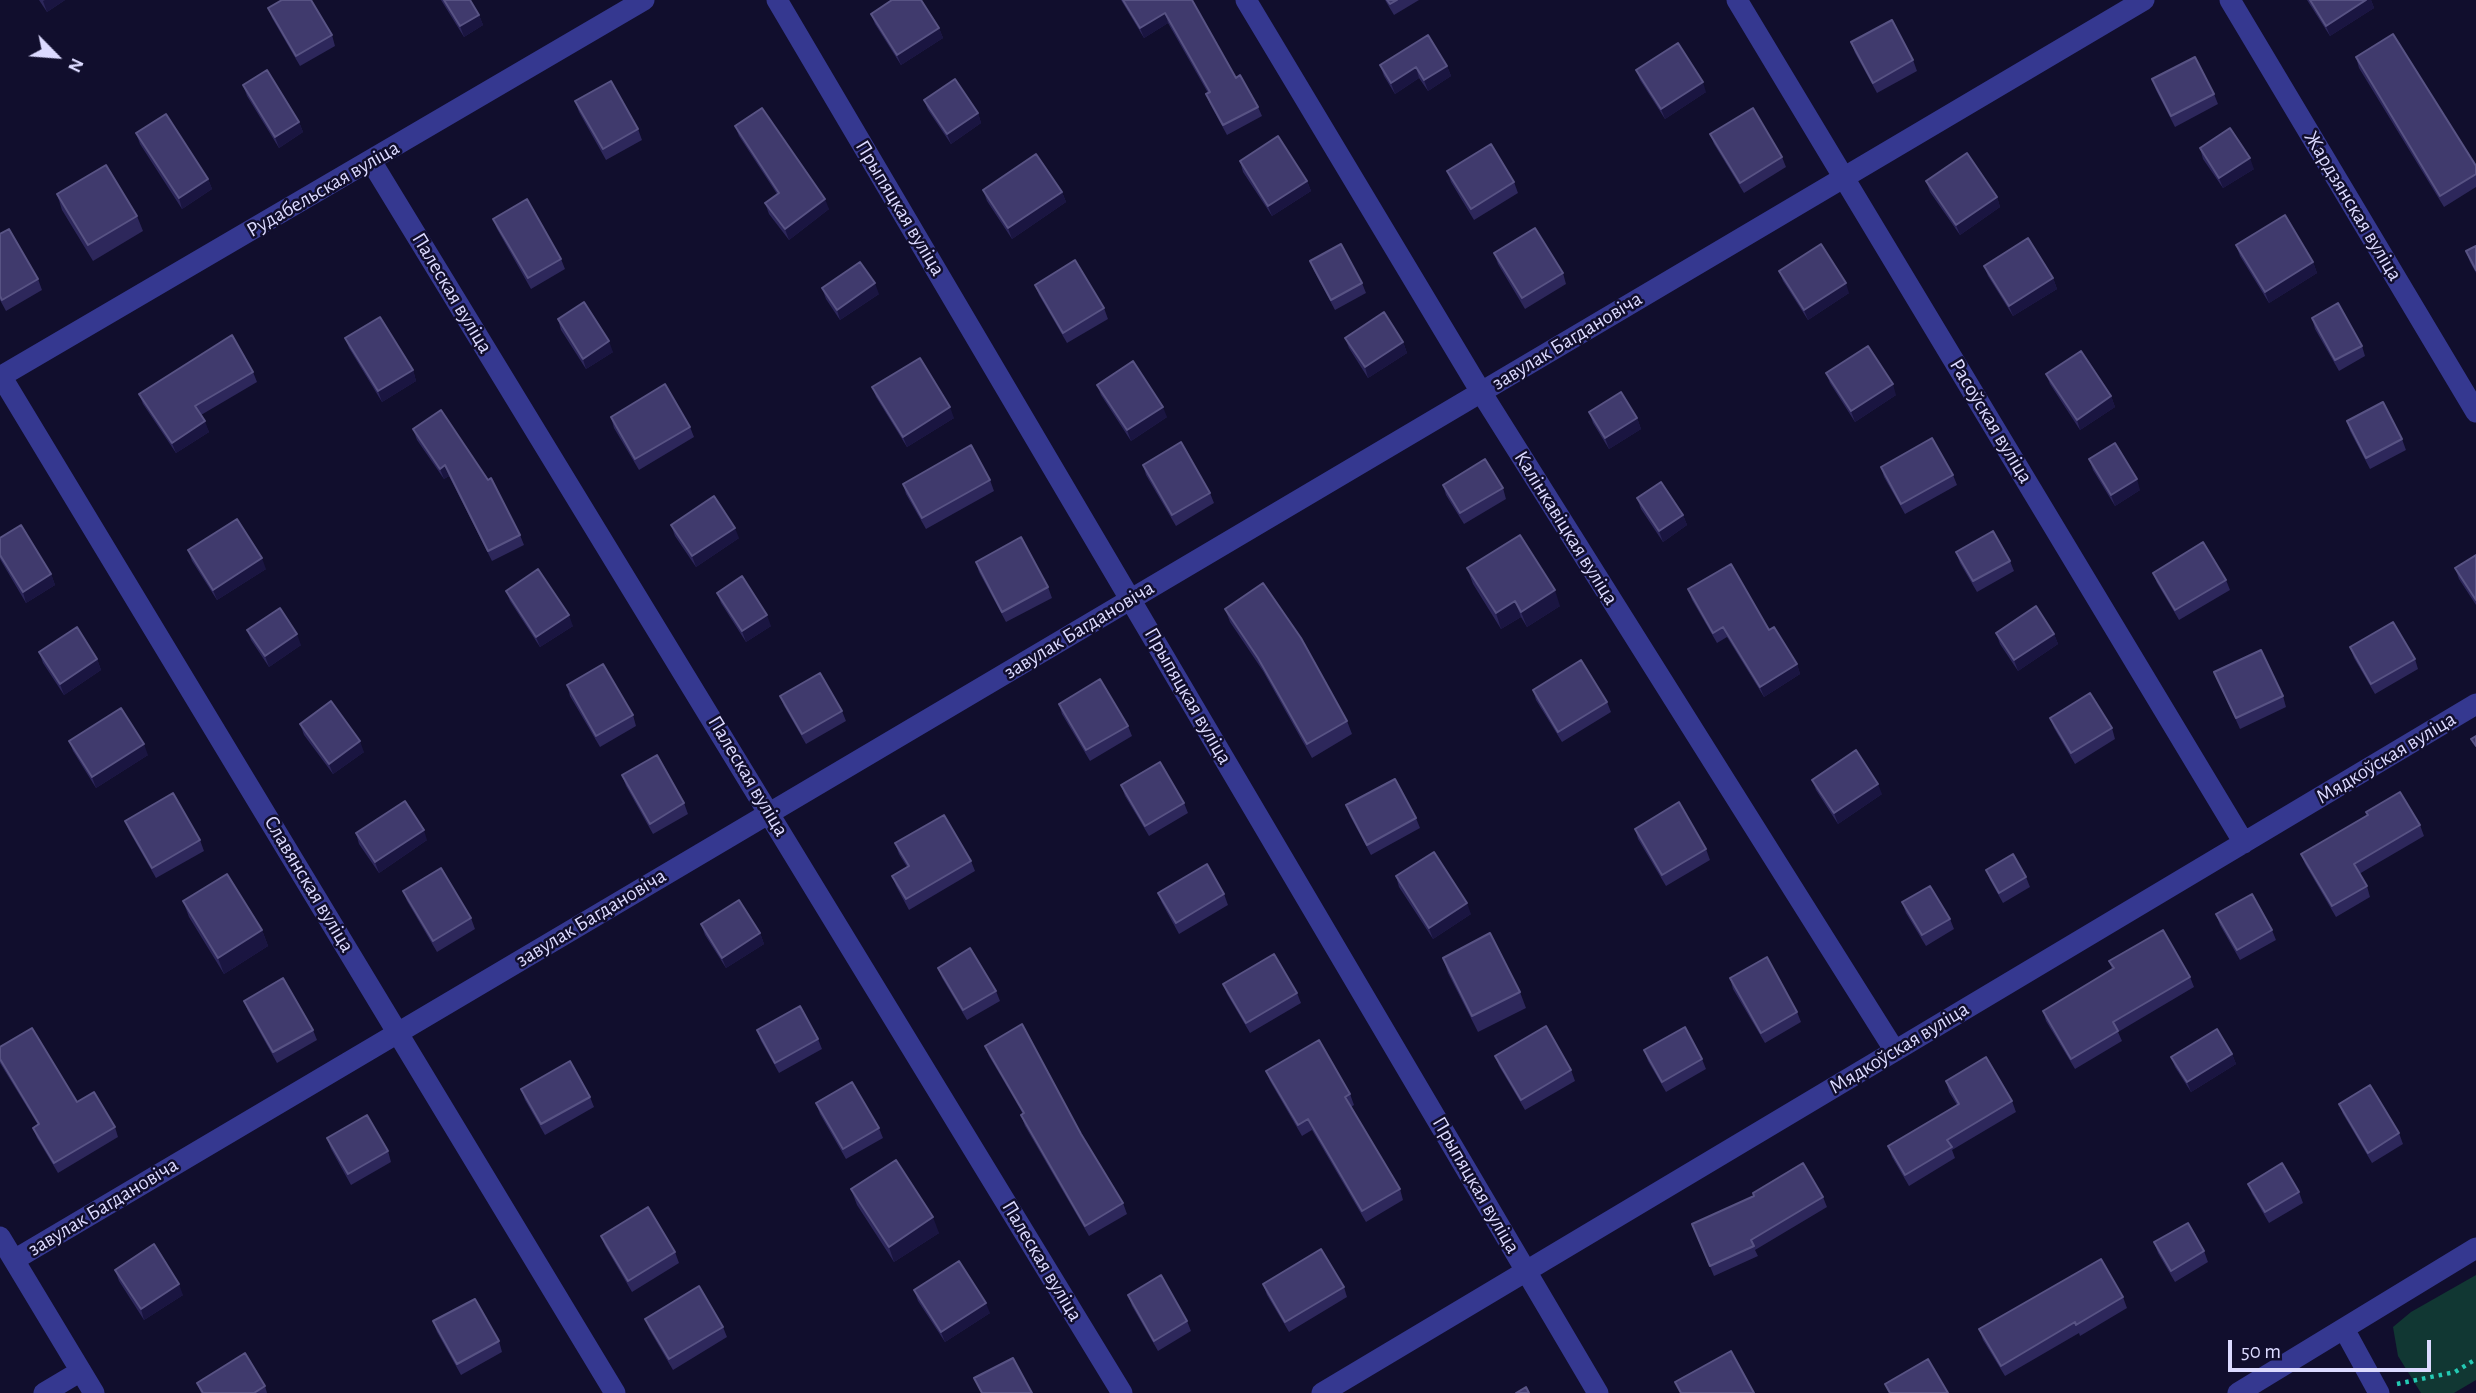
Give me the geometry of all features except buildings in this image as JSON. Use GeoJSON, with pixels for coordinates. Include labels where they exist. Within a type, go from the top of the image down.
{"type":"FeatureCollection","features":[{"type":"Feature","properties":{"kind":"street","name":"Рудабельская вуліца"},"geometry":{"type":"LineString","coordinates":[[1,376],[645,0]]}},
{"type":"Feature","properties":{"kind":"street","name":"Прыпяцкая вуліца"},"geometry":{"type":"LineString","coordinates":[[777,0],[1598,1393]]}},
{"type":"Feature","properties":{"kind":"street","name":"Калінкавіцкая вуліца"},"geometry":{"type":"LineString","coordinates":[[1245,0],[1481,392],[1895,1051]]}},
{"type":"Feature","properties":{"kind":"street","name":"Расоўская вуліца"},"geometry":{"type":"LineString","coordinates":[[1737,0],[2244,843]]}},
{"type":"Feature","properties":{"kind":"street","name":"завулак Багдановіча"},"geometry":{"type":"LineString","coordinates":[[14,1260],[2144,0]]}},
{"type":"Feature","properties":{"kind":"street","name":"Жардзянская вуліца"},"geometry":{"type":"LineString","coordinates":[[2230,0],[2476,412]]}},
{"type":"Feature","properties":{"kind":"street","name":"Палеская вуліца"},"geometry":{"type":"LineString","coordinates":[[371,161],[1122,1393]]}},
{"type":"Feature","properties":{"kind":"street","name":"Славянская вуліца"},"geometry":{"type":"LineString","coordinates":[[1,376],[399,1031],[615,1393]]}},
{"type":"Feature","properties":{"kind":"street","name":"Мядкоўская вуліца"},"geometry":{"type":"LineString","coordinates":[[1322,1393],[2476,704]]}},
{"type":"Feature","properties":{"kind":"street"},"geometry":{"type":"LineString","coordinates":[[0,1237],[94,1393]]}},
{"type":"Feature","properties":{"kind":"street"},"geometry":{"type":"LineString","coordinates":[[2238,1393],[2476,1248]]}},
{"type":"Feature","properties":{"kind":"street"},"geometry":{"type":"LineString","coordinates":[[2344,1329],[2378,1391]]}},
{"type":"Feature","properties":{"kind":"street"},"geometry":{"type":"LineString","coordinates":[[44,1393],[81,1371]]}},
{"type":"Feature","properties":{"kind":"path"},"geometry":{"type":"LineString","coordinates":[[2378,1391],[2455,1372],[2476,1359]]}},
{"type":"Feature","properties":{"kind":"green space"},"geometry":{"type":"Polygon","coordinates":[[[2476,1275],[2476,1380],[2454,1393],[2421,1393],[2398,1356],[2393,1327],[2411,1312],[2476,1275]]]}}]}
